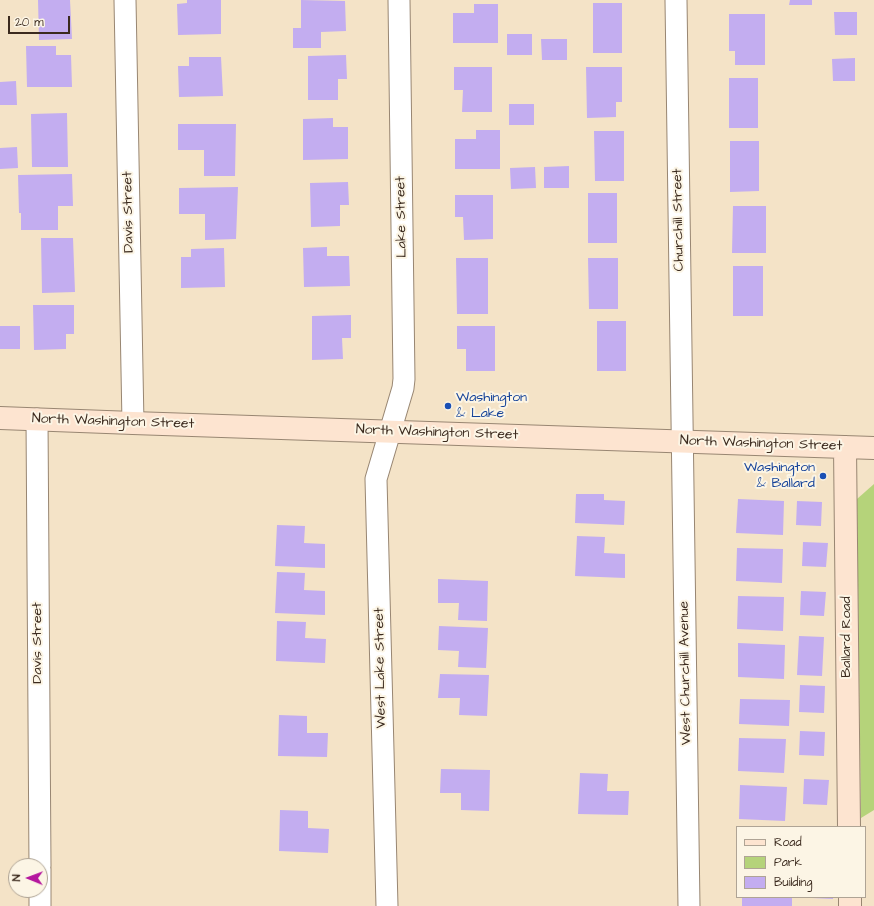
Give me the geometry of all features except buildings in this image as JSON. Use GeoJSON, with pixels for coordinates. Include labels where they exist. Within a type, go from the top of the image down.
{"type":"FeatureCollection","features":[{"type":"Feature","properties":{"kind":"street","name":"Davis Street"},"geometry":{"type":"LineString","coordinates":[[125,0],[133,423]]}},
{"type":"Feature","properties":{"kind":"street","name":"Lake Street"},"geometry":{"type":"LineString","coordinates":[[390,431],[403,388],[404,379],[399,0]]}},
{"type":"Feature","properties":{"kind":"street","name":"Churchill Street"},"geometry":{"type":"LineString","coordinates":[[676,0],[683,441]]}},
{"type":"Feature","properties":{"kind":"street","name":"North Washington Street"},"geometry":{"type":"LineString","coordinates":[[0,418],[874,448]]}},
{"type":"Feature","properties":{"kind":"street","name":"Davis Street"},"geometry":{"type":"LineString","coordinates":[[37,419],[40,858]]}},
{"type":"Feature","properties":{"kind":"street","name":"West Lake Street"},"geometry":{"type":"LineString","coordinates":[[387,906],[376,479],[390,431]]}},
{"type":"Feature","properties":{"kind":"street","name":"West Churchill Avenue"},"geometry":{"type":"LineString","coordinates":[[683,441],[689,906]]}},
{"type":"Feature","properties":{"kind":"street","name":"Ballard Road"},"geometry":{"type":"LineString","coordinates":[[845,447],[849,826]]}},
{"type":"Feature","properties":{"kind":"green space"},"geometry":{"type":"Polygon","coordinates":[[[874,484],[874,810],[861,818],[857,499],[874,484]]]}},
{"type":"Feature","properties":{"kind":"place","name":"Washington & Lake"},"geometry":{"type":"Point","coordinates":[448,406]}},
{"type":"Feature","properties":{"kind":"place","name":"Washington & Ballard"},"geometry":{"type":"Point","coordinates":[823,476]}}]}
